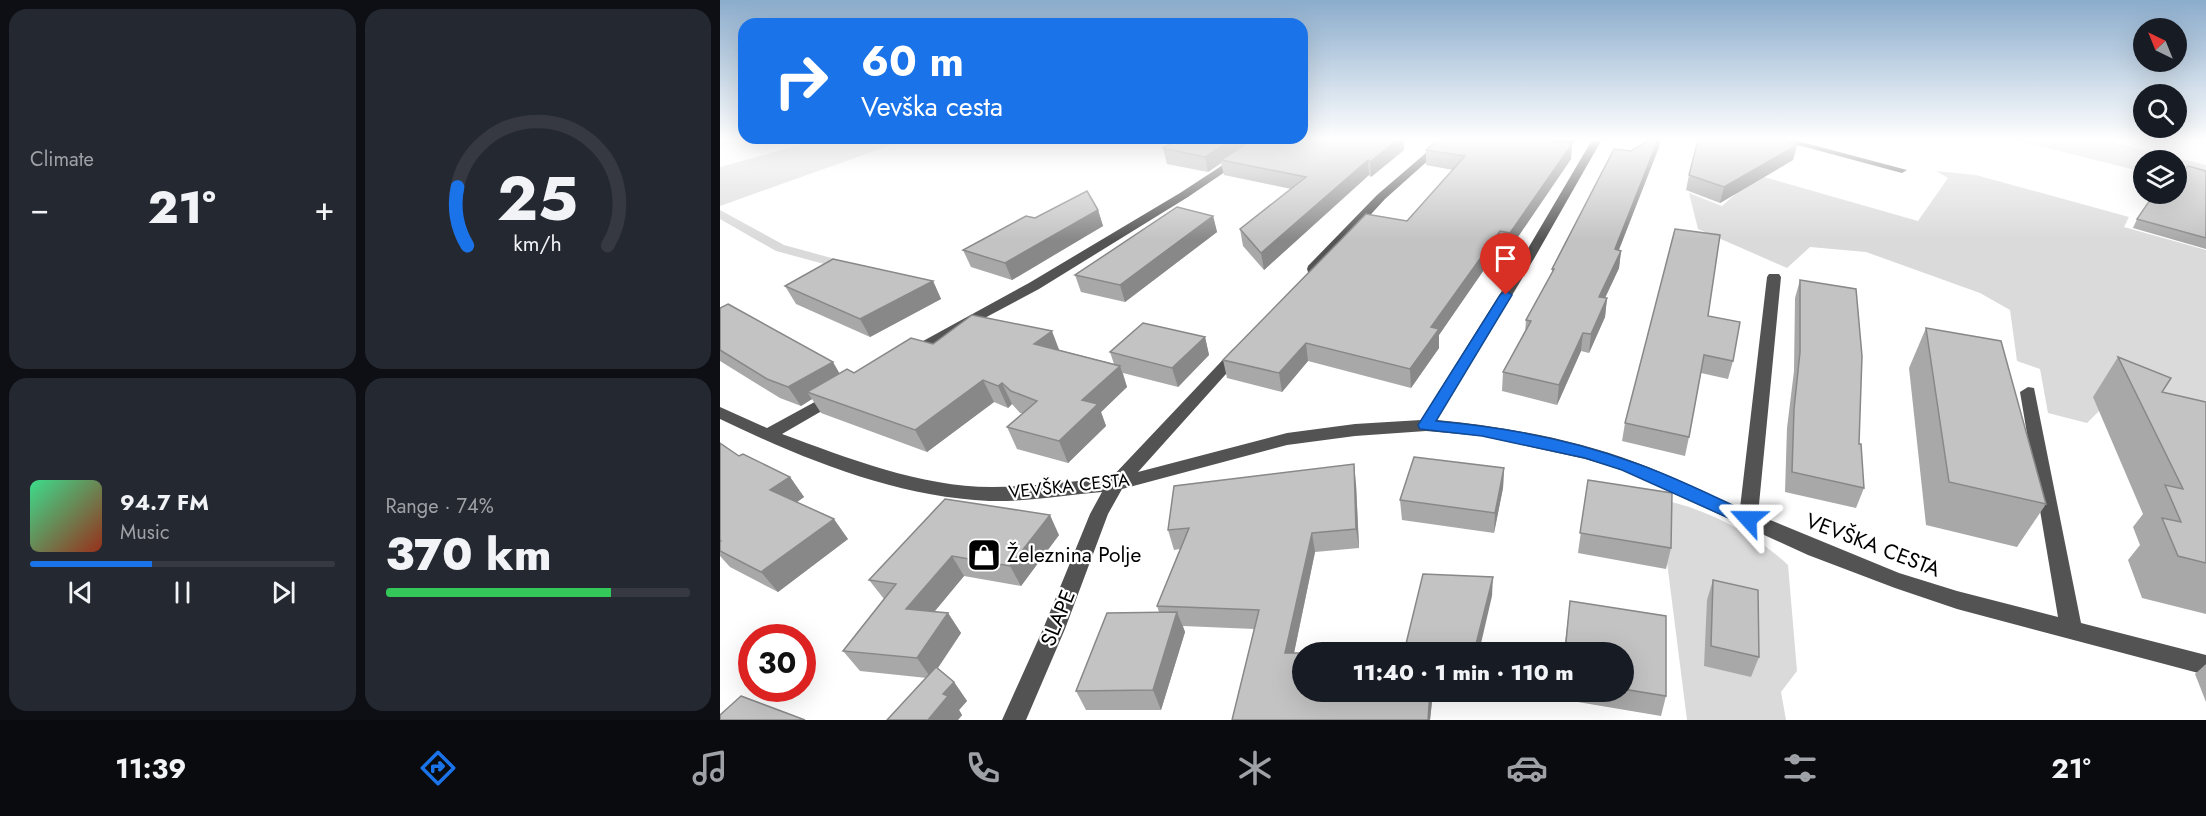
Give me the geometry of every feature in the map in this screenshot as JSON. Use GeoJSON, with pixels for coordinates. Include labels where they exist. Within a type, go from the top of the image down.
{"type":"FeatureCollection","features":[{"type":"Feature","properties":{"kind":"street"},"geometry":{"type":"LineString","coordinates":[[897,360],[1034,286],[1217,174]]}},
{"type":"Feature","properties":{"kind":"street"},"geometry":{"type":"LineString","coordinates":[[1301,283],[1381,196],[1407,174]]}},
{"type":"Feature","properties":{"kind":"street"},"geometry":{"type":"LineString","coordinates":[[1426,425],[1577,174]]}},
{"type":"Feature","properties":{"kind":"street"},"geometry":{"type":"LineString","coordinates":[[1748,519],[1773,277]]}},
{"type":"Feature","properties":{"kind":"street","name":"SLAPE"},"geometry":{"type":"LineString","coordinates":[[1014,720],[1054,629],[1099,514],[1116,484],[1246,343]]}},
{"type":"Feature","properties":{"kind":"street"},"geometry":{"type":"LineString","coordinates":[[768,435],[847,389]]}},
{"type":"Feature","properties":{"kind":"street"},"geometry":{"type":"LineString","coordinates":[[2028,392],[2071,628]]}},
{"type":"Feature","properties":{"kind":"street","name":"VEVŠKA CESTA"},"geometry":{"type":"LineString","coordinates":[[720,412],[768,435],[870,473],[960,492],[992,494],[1116,484],[1287,439],[1355,430],[1426,425],[1482,430],[1586,453],[1628,466],[1895,580],[1957,600],[2206,665]]}},
{"type":"Feature","properties":{"kind":"shaded area"},"geometry":{"type":"Polygon","coordinates":[[[720,174],[811,174],[720,206],[720,174]]]}},
{"type":"Feature","properties":{"kind":"shaded area"},"geometry":{"type":"Polygon","coordinates":[[[1940,174],[1976,175],[2129,217],[2124,227],[2206,250],[2206,443],[2109,401],[2087,423],[2048,413],[2040,369],[2017,361],[2010,310],[1980,293],[1866,252],[1810,247],[1787,268],[1698,229],[1689,193],[1722,206],[1757,175],[1918,221],[1948,178],[1940,174]]]}},
{"type":"Feature","properties":{"kind":"shaded area"},"geometry":{"type":"Polygon","coordinates":[[[2187,174],[2206,174],[2206,180],[2187,175],[2187,174]]]}},
{"type":"Feature","properties":{"kind":"shaded area"},"geometry":{"type":"Polygon","coordinates":[[[720,210],[784,245],[890,274],[902,285],[776,251],[720,219],[720,210]]]}},
{"type":"Feature","properties":{"kind":"shaded area"},"geometry":{"type":"Polygon","coordinates":[[[1659,499],[1694,509],[1728,524],[1760,543],[1788,565],[1797,671],[1781,692],[1786,720],[1687,720],[1659,499]]]}},
{"type":"Feature","properties":{"kind":"building"},"geometry":{"type":"Polygon","coordinates":[[[1289,174],[1352,174],[1261,253],[1240,229],[1306,177],[1289,174]]]}},
{"type":"Feature","properties":{"kind":"building"},"geometry":{"type":"Polygon","coordinates":[[[1449,174],[1551,174],[1510,233],[1500,231],[1431,327],[1439,329],[1410,369],[1306,343],[1279,373],[1223,360],[1366,214],[1407,221],[1449,174]]]}},
{"type":"Feature","properties":{"kind":"building"},"geometry":{"type":"Polygon","coordinates":[[[1601,174],[1645,174],[1615,249],[1621,251],[1599,297],[1607,298],[1591,334],[1583,333],[1559,385],[1503,372],[1531,321],[1526,320],[1554,269],[1552,269],[1601,174]]]}},
{"type":"Feature","properties":{"kind":"building"},"geometry":{"type":"Polygon","coordinates":[[[1689,174],[1747,174],[1724,187],[1689,174]]]}},
{"type":"Feature","properties":{"kind":"building"},"geometry":{"type":"Polygon","coordinates":[[[2187,174],[2206,174],[2206,238],[2137,219],[2147,204],[2187,204],[2187,174]]]}},
{"type":"Feature","properties":{"kind":"building"},"geometry":{"type":"Polygon","coordinates":[[[1087,191],[1098,210],[1005,263],[963,250],[1026,216],[1035,218],[1087,191]]]}},
{"type":"Feature","properties":{"kind":"building"},"geometry":{"type":"Polygon","coordinates":[[[1177,207],[1213,216],[1120,285],[1075,275],[1177,207]]]}},
{"type":"Feature","properties":{"kind":"building"},"geometry":{"type":"Polygon","coordinates":[[[1675,229],[1720,235],[1708,316],[1740,322],[1733,361],[1704,355],[1689,437],[1625,423],[1675,229]]]}},
{"type":"Feature","properties":{"kind":"building"},"geometry":{"type":"Polygon","coordinates":[[[833,259],[933,281],[860,319],[785,286],[833,259]]]}},
{"type":"Feature","properties":{"kind":"building"},"geometry":{"type":"Polygon","coordinates":[[[1800,280],[1856,289],[1862,356],[1859,444],[1861,444],[1864,488],[1792,472],[1794,409],[1800,352],[1800,280]]]}},
{"type":"Feature","properties":{"kind":"building"},"geometry":{"type":"Polygon","coordinates":[[[728,304],[833,362],[788,387],[767,379],[720,350],[720,308],[728,304]]]}},
{"type":"Feature","properties":{"kind":"building"},"geometry":{"type":"Polygon","coordinates":[[[972,315],[1052,331],[1034,344],[1120,366],[1082,400],[1098,404],[1059,441],[1007,427],[1037,401],[1011,391],[1002,383],[998,386],[983,380],[915,430],[807,392],[847,369],[854,373],[911,338],[933,344],[972,315]]]}},
{"type":"Feature","properties":{"kind":"building"},"geometry":{"type":"Polygon","coordinates":[[[1143,323],[1205,337],[1172,368],[1110,352],[1143,323]]]}},
{"type":"Feature","properties":{"kind":"building"},"geometry":{"type":"Polygon","coordinates":[[[1926,328],[2001,341],[2046,504],[1949,482],[1926,328]]]}},
{"type":"Feature","properties":{"kind":"building"},"geometry":{"type":"Polygon","coordinates":[[[2118,357],[2171,378],[2162,392],[2206,402],[2206,563],[2178,556],[2162,518],[2181,522],[2165,485],[2183,489],[2118,357]]]}},
{"type":"Feature","properties":{"kind":"building"},"geometry":{"type":"Polygon","coordinates":[[[720,443],[739,456],[743,454],[790,477],[770,490],[834,519],[761,572],[720,551],[720,443]]]}},
{"type":"Feature","properties":{"kind":"building"},"geometry":{"type":"Polygon","coordinates":[[[1414,457],[1504,468],[1495,513],[1400,500],[1414,457]]]}},
{"type":"Feature","properties":{"kind":"building"},"geometry":{"type":"Polygon","coordinates":[[[1354,464],[1356,529],[1312,533],[1285,653],[1292,653],[1292,702],[1429,702],[1428,720],[1232,720],[1259,610],[1157,606],[1189,528],[1168,530],[1174,486],[1354,464]]]}},
{"type":"Feature","properties":{"kind":"building"},"geometry":{"type":"Polygon","coordinates":[[[1588,480],[1672,493],[1671,548],[1580,533],[1588,480]]]}},
{"type":"Feature","properties":{"kind":"building"},"geometry":{"type":"Polygon","coordinates":[[[945,499],[1050,515],[1010,566],[952,556],[906,609],[948,613],[917,658],[843,651],[896,584],[869,580],[945,499]]]}},
{"type":"Feature","properties":{"kind":"building"},"geometry":{"type":"Polygon","coordinates":[[[1423,574],[1493,577],[1477,642],[1406,642],[1423,574]]]}},
{"type":"Feature","properties":{"kind":"building"},"geometry":{"type":"Polygon","coordinates":[[[1713,580],[1758,590],[1759,657],[1711,646],[1713,580]]]}},
{"type":"Feature","properties":{"kind":"building"},"geometry":{"type":"Polygon","coordinates":[[[1570,601],[1666,616],[1666,696],[1634,691],[1634,642],[1566,642],[1570,601]]]}},
{"type":"Feature","properties":{"kind":"building"},"geometry":{"type":"Polygon","coordinates":[[[1177,612],[1153,690],[1076,691],[1107,613],[1177,612]]]}},
{"type":"Feature","properties":{"kind":"building"},"geometry":{"type":"Polygon","coordinates":[[[936,667],[954,682],[943,694],[948,696],[928,720],[887,720],[936,667]]]}},
{"type":"Feature","properties":{"kind":"building"},"geometry":{"type":"Polygon","coordinates":[[[738,699],[738,702],[757,702],[805,720],[720,720],[720,715],[738,699]]]}},
{"type":"Feature","properties":{"kind":"place","name":"Železnina Polje"},"geometry":{"type":"Point","coordinates":[984,555]}},
{"type":"Feature","properties":{"kind":"route"},"geometry":{"type":"LineString","coordinates":[[1506,295],[1426,425],[1482,430],[1586,453],[1628,466],[1748,519]]}}]}
